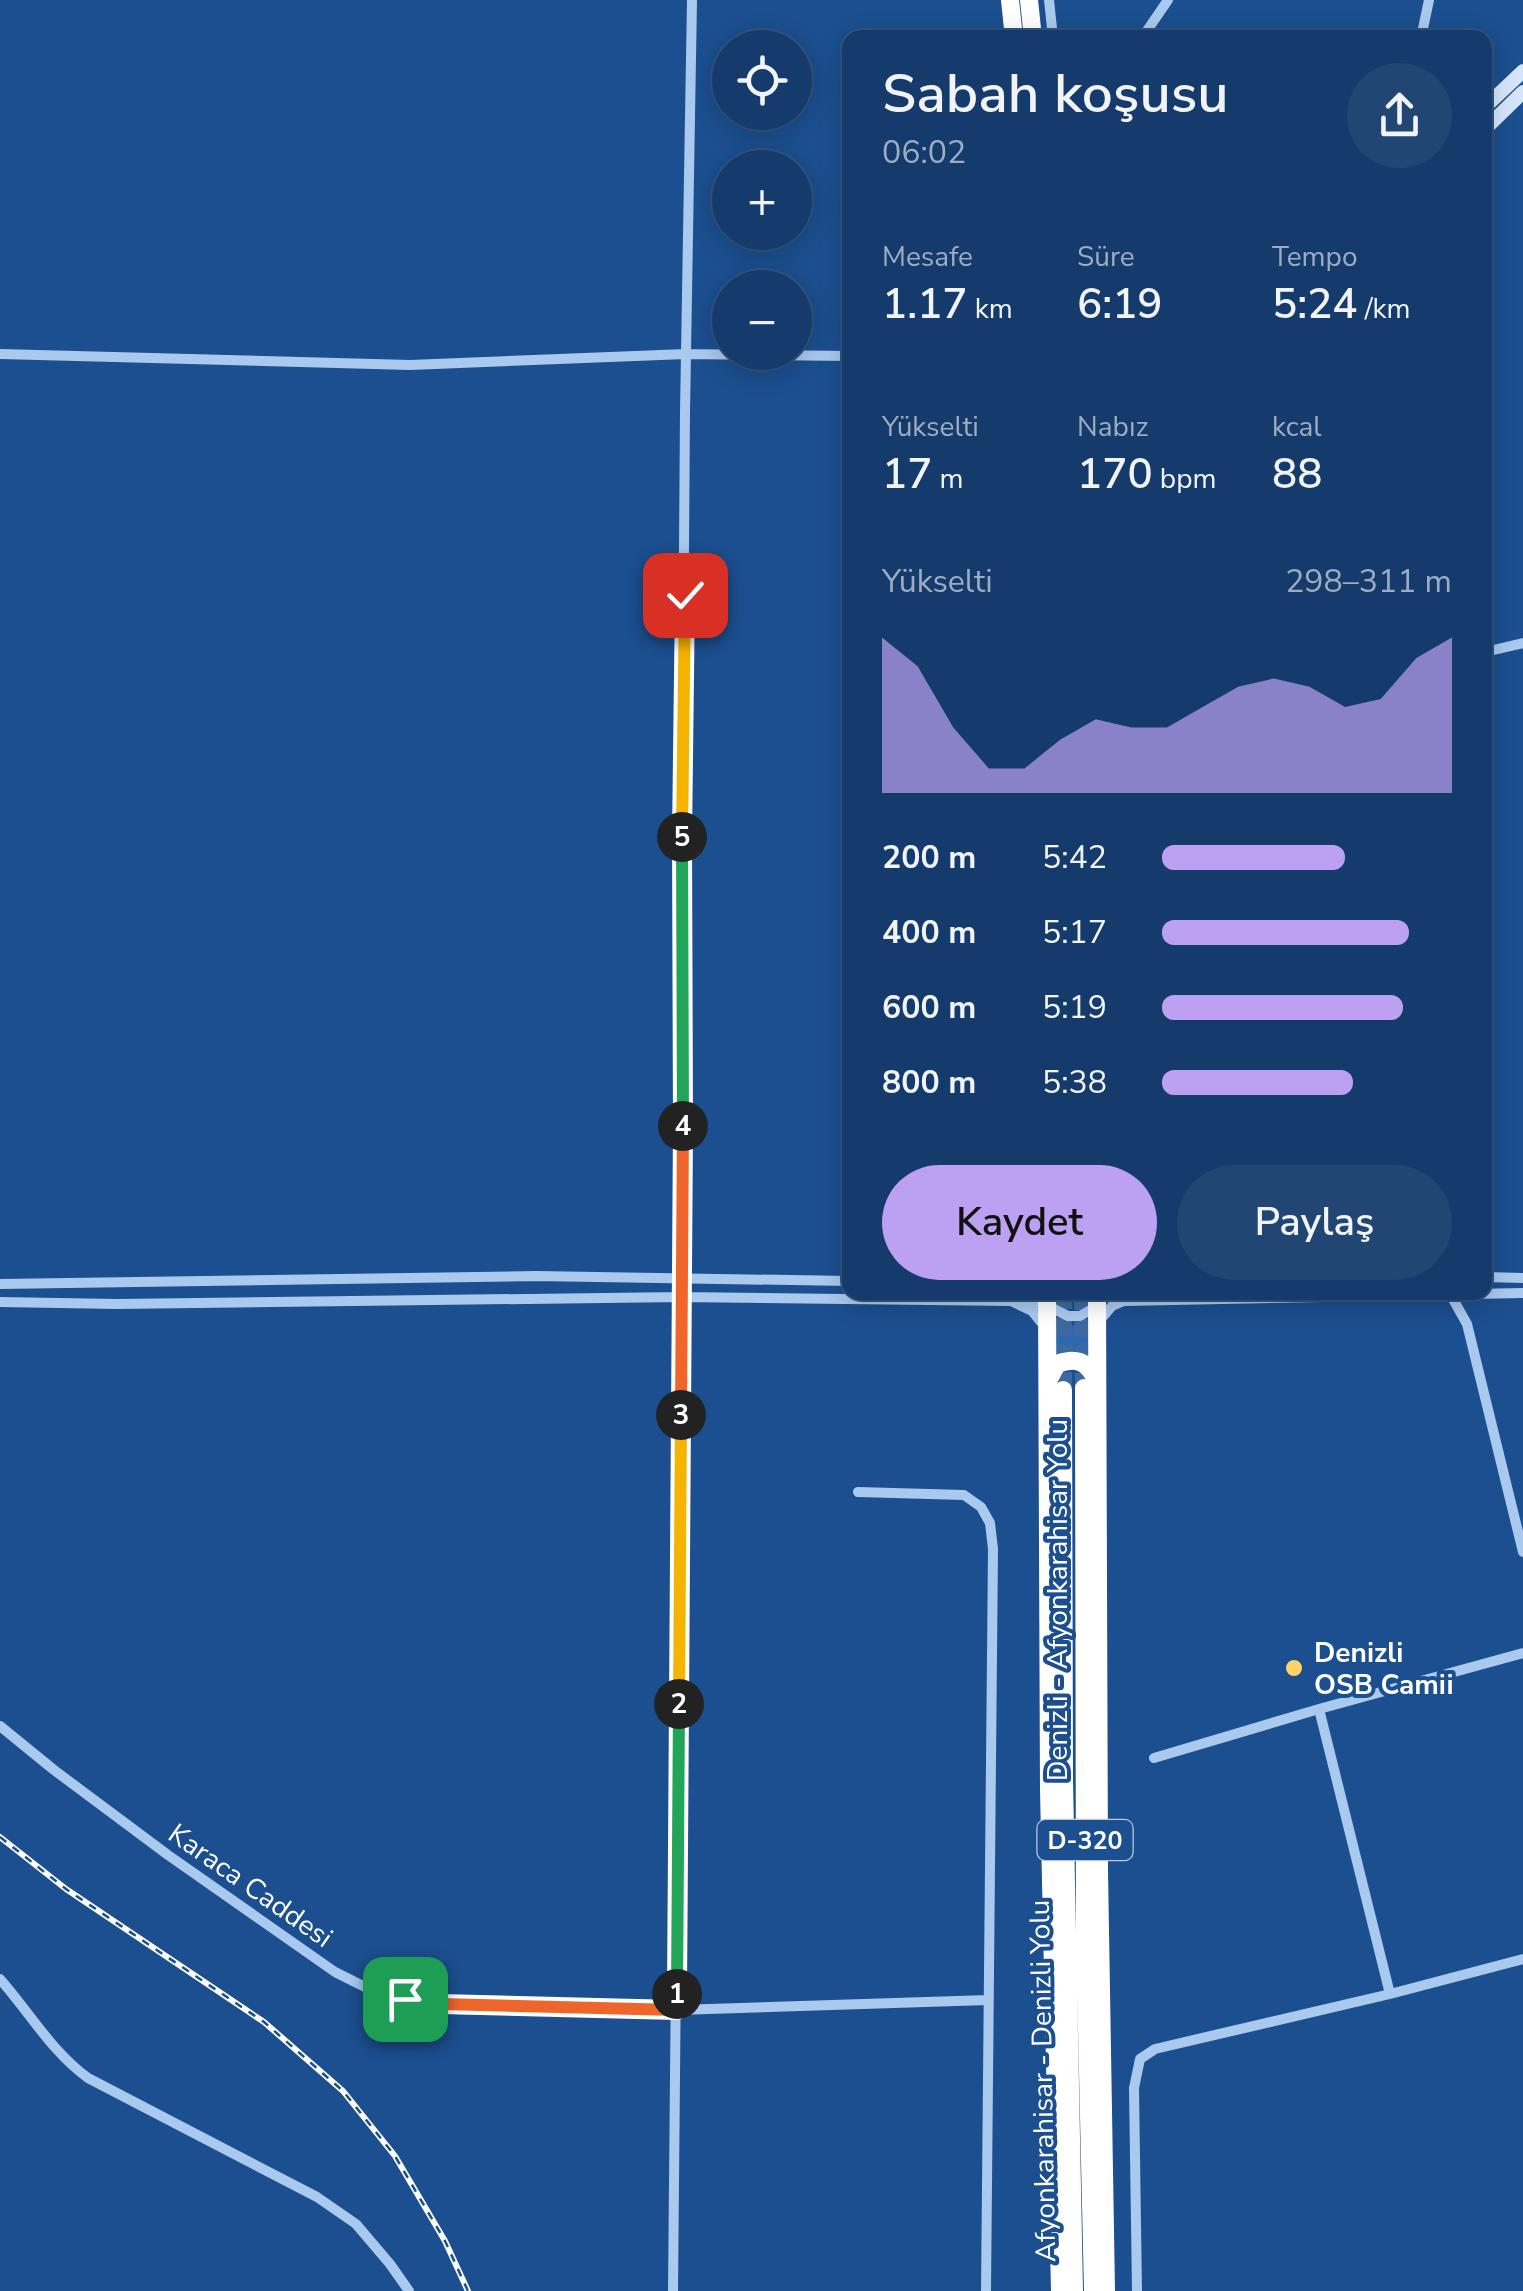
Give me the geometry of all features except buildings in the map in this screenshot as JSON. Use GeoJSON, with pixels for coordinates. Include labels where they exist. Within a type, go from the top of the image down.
{"type":"FeatureCollection","features":[{"type":"Feature","properties":{"kind":"highway"},"geometry":{"type":"LineString","coordinates":[[1010,0],[1013,30]]}},
{"type":"Feature","properties":{"kind":"highway"},"geometry":{"type":"LineString","coordinates":[[1028,0],[1031,30]]}},
{"type":"Feature","properties":{"kind":"highway"},"geometry":{"type":"LineString","coordinates":[[1047,1300],[1047,1333],[1055,1386]]}},
{"type":"Feature","properties":{"kind":"highway"},"geometry":{"type":"LineString","coordinates":[[1097,1308],[1090,1384],[1106,2291]]}},
{"type":"Feature","properties":{"kind":"highway"},"geometry":{"type":"LineString","coordinates":[[1060,2291],[1049,1772],[1058,1364],[1078,1360],[1087,1364],[1090,1384]]}},
{"type":"Feature","properties":{"kind":"highway","name":"Denizli - Afyonkarahisar Yolu"},"geometry":{"type":"LineString","coordinates":[[1090,1384],[1085,1941],[1093,2291]]}},
{"type":"Feature","properties":{"kind":"highway","name":"Afyonkarahisar - Denizli Yolu"},"geometry":{"type":"LineString","coordinates":[[1055,1386],[1074,2291]]}},
{"type":"Feature","properties":{"kind":"street"},"geometry":{"type":"LineString","coordinates":[[673,2291],[682,818],[692,0]]}},
{"type":"Feature","properties":{"kind":"street"},"geometry":{"type":"LineString","coordinates":[[1048,0],[1052,30]]}},
{"type":"Feature","properties":{"kind":"street"},"geometry":{"type":"LineString","coordinates":[[1147,30],[1168,0]]}},
{"type":"Feature","properties":{"kind":"street"},"geometry":{"type":"LineString","coordinates":[[1423,30],[1429,0]]}},
{"type":"Feature","properties":{"kind":"street"},"geometry":{"type":"LineString","coordinates":[[1492,103],[1521,81]]}},
{"type":"Feature","properties":{"kind":"street"},"geometry":{"type":"LineString","coordinates":[[1492,120],[1521,81]]}},
{"type":"Feature","properties":{"kind":"street"},"geometry":{"type":"LineString","coordinates":[[0,354],[410,365],[686,354],[842,356]]}},
{"type":"Feature","properties":{"kind":"street"},"geometry":{"type":"LineString","coordinates":[[1492,650],[1523,643]]}},
{"type":"Feature","properties":{"kind":"street"},"geometry":{"type":"LineString","coordinates":[[0,1284],[536,1276],[842,1281]]}},
{"type":"Feature","properties":{"kind":"street"},"geometry":{"type":"LineString","coordinates":[[1492,1277],[1523,1278]]}},
{"type":"Feature","properties":{"kind":"street"},"geometry":{"type":"LineString","coordinates":[[1492,1293],[1523,1294]]}},
{"type":"Feature","properties":{"kind":"street"},"geometry":{"type":"LineString","coordinates":[[0,1302],[842,1299]]}},
{"type":"Feature","properties":{"kind":"street"},"geometry":{"type":"LineString","coordinates":[[879,1300],[1035,1300]]}},
{"type":"Feature","properties":{"kind":"street"},"geometry":{"type":"LineString","coordinates":[[1048,1300],[1068,1316],[1080,1316],[1124,1301],[1165,1300]]}},
{"type":"Feature","properties":{"kind":"street"},"geometry":{"type":"LineString","coordinates":[[1454,1300],[1466,1324],[1523,1552]]}},
{"type":"Feature","properties":{"kind":"street"},"geometry":{"type":"LineString","coordinates":[[1466,1324],[1469,1300]]}},
{"type":"Feature","properties":{"kind":"street"},"geometry":{"type":"LineString","coordinates":[[1097,1308],[1124,1301]]}},
{"type":"Feature","properties":{"kind":"street"},"geometry":{"type":"LineString","coordinates":[[1011,1302],[1032,1311],[1047,1333]]}},
{"type":"Feature","properties":{"kind":"street"},"geometry":{"type":"LineString","coordinates":[[858,1492],[964,1495],[981,1506],[990,1523],[986,2291]]}},
{"type":"Feature","properties":{"kind":"street"},"geometry":{"type":"LineString","coordinates":[[1154,1758],[1523,1653]]}},
{"type":"Feature","properties":{"kind":"street"},"geometry":{"type":"LineString","coordinates":[[1319,1709],[1390,1994]]}},
{"type":"Feature","properties":{"kind":"street","name":"Karaca Caddesi"},"geometry":{"type":"LineString","coordinates":[[0,1726],[168,1855],[335,1972],[367,1988],[405,1999],[440,2004],[677,2010],[988,2000]]}},
{"type":"Feature","properties":{"kind":"street"},"geometry":{"type":"LineString","coordinates":[[1137,2291],[1134,2088],[1140,2059],[1155,2049],[1390,1994],[1523,1958]]}},
{"type":"Feature","properties":{"kind":"street"},"geometry":{"type":"LineString","coordinates":[[0,1979],[48,2041],[77,2070],[317,2198],[356,2224],[409,2291]]}},
{"type":"Feature","properties":{"kind":"shaded area"},"geometry":{"type":"Polygon","coordinates":[[[1090,1325],[1091,1359],[1053,1361],[1053,1326],[1090,1325]]]}},
{"type":"Feature","properties":{"kind":"tunnel"},"geometry":{"type":"LineString","coordinates":[[1063,1300],[1063,1390]]}},
{"type":"Feature","properties":{"kind":"tunnel"},"geometry":{"type":"LineString","coordinates":[[1083,1300],[1084,1388]]}},
{"type":"Feature","properties":{"kind":"railway"},"geometry":{"type":"LineString","coordinates":[[0,1837],[66,1889],[264,2022],[343,2091],[395,2156],[445,2241],[468,2291]]}},
{"type":"Feature","properties":{"kind":"place","name":"Denizli OSB Camii"},"geometry":{"type":"Point","coordinates":[1294,1668]}},
{"type":"Feature","properties":{"kind":"route"},"geometry":{"type":"LineString","coordinates":[[405,1999],[440,2004],[677,2010],[685,595]]}}]}
